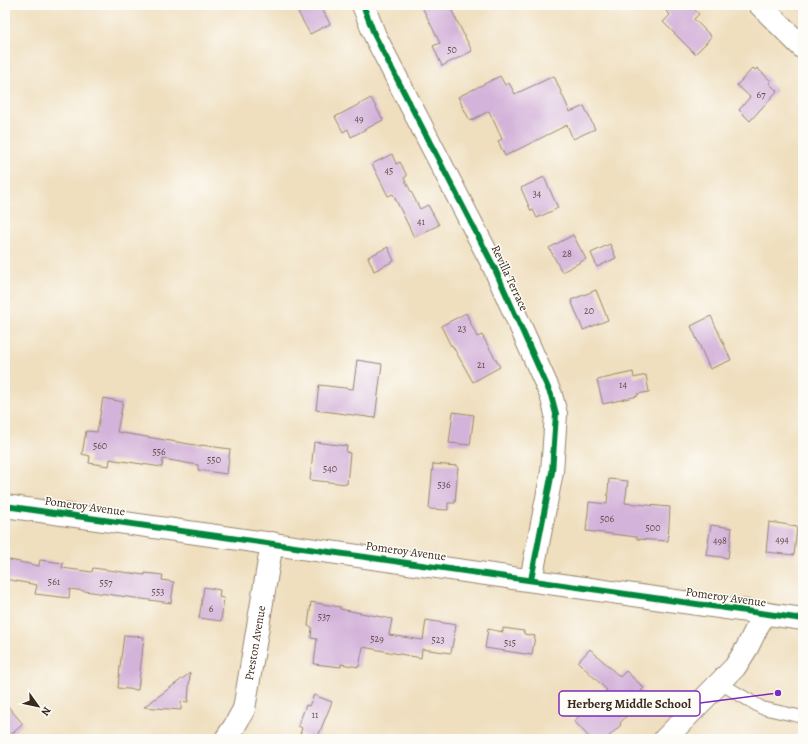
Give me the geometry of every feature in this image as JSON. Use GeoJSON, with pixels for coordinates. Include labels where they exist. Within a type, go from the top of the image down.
{"type":"FeatureCollection","features":[{"type":"Feature","properties":{"kind":"street","name":"Revilla Terrace"},"geometry":{"type":"LineString","coordinates":[[363,5],[375,36],[494,267],[551,395],[556,414],[552,472],[531,580]]}},
{"type":"Feature","properties":{"kind":"street"},"geometry":{"type":"LineString","coordinates":[[760,5],[803,48]]}},
{"type":"Feature","properties":{"kind":"street","name":"Pomeroy Avenue"},"geometry":{"type":"LineString","coordinates":[[5,506],[803,619]]}},
{"type":"Feature","properties":{"kind":"street","name":"Preston Avenue"},"geometry":{"type":"LineString","coordinates":[[226,739],[244,709],[272,543]]}},
{"type":"Feature","properties":{"kind":"street"},"geometry":{"type":"LineString","coordinates":[[665,739],[735,667],[747,648],[764,613]]}},
{"type":"Feature","properties":{"kind":"lane"},"geometry":{"type":"LineString","coordinates":[[720,683],[762,708],[803,717]]}},
{"type":"Feature","properties":{"kind":"building"},"geometry":{"type":"Polygon","coordinates":[[[294,5],[320,5],[330,24],[310,34],[294,5]]]}},
{"type":"Feature","properties":{"kind":"building"},"geometry":{"type":"Polygon","coordinates":[[[421,5],[449,5],[472,51],[442,66],[433,46],[440,43],[421,5]]]}},
{"type":"Feature","properties":{"kind":"building"},"geometry":{"type":"Polygon","coordinates":[[[660,5],[690,5],[699,14],[694,19],[711,36],[695,54],[663,22],[670,15],[660,5]]]}},
{"type":"Feature","properties":{"kind":"building"},"geometry":{"type":"Polygon","coordinates":[[[753,68],[755,70],[757,68],[771,81],[769,83],[777,91],[750,121],[739,110],[750,97],[737,85],[753,68]]]}},
{"type":"Feature","properties":{"kind":"building"},"geometry":{"type":"Polygon","coordinates":[[[500,76],[505,85],[509,83],[515,94],[554,76],[570,112],[584,106],[595,129],[573,139],[567,125],[505,156],[498,141],[502,139],[489,111],[470,121],[458,97],[500,76]]]}},
{"type":"Feature","properties":{"kind":"building"},"geometry":{"type":"Polygon","coordinates":[[[371,98],[383,120],[351,137],[348,129],[343,132],[335,117],[371,98]]]}},
{"type":"Feature","properties":{"kind":"building"},"geometry":{"type":"Polygon","coordinates":[[[392,154],[396,164],[400,162],[407,176],[404,178],[420,209],[428,205],[439,225],[414,237],[393,194],[388,196],[372,164],[392,154]]]}},
{"type":"Feature","properties":{"kind":"building"},"geometry":{"type":"Polygon","coordinates":[[[544,177],[558,208],[537,218],[533,210],[531,211],[521,188],[544,177]]]}},
{"type":"Feature","properties":{"kind":"building"},"geometry":{"type":"Polygon","coordinates":[[[573,235],[586,259],[562,272],[549,248],[573,235]]]}},
{"type":"Feature","properties":{"kind":"building"},"geometry":{"type":"Polygon","coordinates":[[[610,244],[616,258],[597,267],[591,253],[610,244]]]}},
{"type":"Feature","properties":{"kind":"building"},"geometry":{"type":"Polygon","coordinates":[[[388,247],[394,261],[374,271],[368,257],[388,247]]]}},
{"type":"Feature","properties":{"kind":"building"},"geometry":{"type":"Polygon","coordinates":[[[596,290],[608,320],[583,330],[571,300],[596,290]]]}},
{"type":"Feature","properties":{"kind":"building"},"geometry":{"type":"Polygon","coordinates":[[[466,313],[477,337],[482,335],[500,367],[473,382],[452,345],[451,346],[441,326],[466,313]]]}},
{"type":"Feature","properties":{"kind":"building"},"geometry":{"type":"Polygon","coordinates":[[[711,316],[731,360],[710,369],[691,326],[711,316]]]}},
{"type":"Feature","properties":{"kind":"building"},"geometry":{"type":"Polygon","coordinates":[[[357,360],[382,364],[375,418],[316,410],[319,385],[353,389],[357,360]]]}},
{"type":"Feature","properties":{"kind":"building"},"geometry":{"type":"Polygon","coordinates":[[[633,372],[634,378],[646,375],[649,392],[603,404],[597,380],[633,372]]]}},
{"type":"Feature","properties":{"kind":"building"},"geometry":{"type":"Polygon","coordinates":[[[103,398],[123,402],[117,432],[201,446],[230,449],[227,474],[198,470],[198,465],[163,459],[162,467],[110,459],[109,466],[89,463],[90,456],[82,454],[86,431],[97,432],[103,398]]]}},
{"type":"Feature","properties":{"kind":"building"},"geometry":{"type":"Polygon","coordinates":[[[453,412],[474,415],[470,445],[449,443],[453,412]]]}},
{"type":"Feature","properties":{"kind":"building"},"geometry":{"type":"Polygon","coordinates":[[[314,442],[347,446],[346,452],[350,453],[347,484],[310,480],[314,442]]]}},
{"type":"Feature","properties":{"kind":"building"},"geometry":{"type":"Polygon","coordinates":[[[433,464],[458,466],[455,503],[448,503],[448,510],[429,509],[433,464]]]}},
{"type":"Feature","properties":{"kind":"building"},"geometry":{"type":"Polygon","coordinates":[[[609,479],[628,481],[625,503],[670,507],[668,541],[637,539],[637,537],[586,531],[589,502],[607,504],[609,479]]]}},
{"type":"Feature","properties":{"kind":"building"},"geometry":{"type":"Polygon","coordinates":[[[769,522],[797,527],[794,555],[766,552],[769,522]]]}},
{"type":"Feature","properties":{"kind":"building"},"geometry":{"type":"Polygon","coordinates":[[[711,525],[732,528],[728,558],[706,555],[711,525]]]}},
{"type":"Feature","properties":{"kind":"building"},"geometry":{"type":"Polygon","coordinates":[[[5,559],[39,566],[40,560],[63,563],[62,568],[92,572],[93,568],[145,575],[145,573],[163,575],[162,580],[174,582],[171,603],[70,589],[69,598],[35,594],[37,585],[5,579],[5,559]]]}},
{"type":"Feature","properties":{"kind":"building"},"geometry":{"type":"Polygon","coordinates":[[[204,587],[220,590],[219,597],[224,598],[221,621],[199,618],[204,587]]]}},
{"type":"Feature","properties":{"kind":"building"},"geometry":{"type":"Polygon","coordinates":[[[311,602],[392,619],[389,635],[423,640],[426,620],[456,625],[451,653],[422,649],[421,658],[363,647],[359,667],[341,664],[341,667],[314,664],[317,639],[311,638],[312,627],[308,626],[311,602]]]}},
{"type":"Feature","properties":{"kind":"building"},"geometry":{"type":"Polygon","coordinates":[[[503,628],[524,631],[524,634],[535,636],[532,655],[485,648],[488,629],[503,632],[503,628]]]}},
{"type":"Feature","properties":{"kind":"building"},"geometry":{"type":"Polygon","coordinates":[[[124,635],[144,637],[138,690],[118,688],[124,635]]]}},
{"type":"Feature","properties":{"kind":"building"},"geometry":{"type":"Polygon","coordinates":[[[590,649],[620,677],[626,671],[644,688],[641,691],[646,695],[620,723],[621,725],[606,739],[591,739],[574,721],[607,690],[578,662],[590,649]]]}},
{"type":"Feature","properties":{"kind":"building"},"geometry":{"type":"Polygon","coordinates":[[[190,673],[188,702],[181,701],[181,710],[144,707],[190,673]]]}},
{"type":"Feature","properties":{"kind":"building"},"geometry":{"type":"Polygon","coordinates":[[[314,695],[332,702],[317,739],[300,734],[302,728],[298,726],[306,705],[309,706],[314,695]]]}},
{"type":"Feature","properties":{"kind":"building"},"geometry":{"type":"Polygon","coordinates":[[[5,703],[23,724],[6,739],[5,739],[5,703]]]}},
{"type":"Feature","properties":{"kind":"cycle path"},"geometry":{"type":"LineString","coordinates":[[363,5],[375,36],[494,267],[551,395],[556,414],[552,472],[531,580]]}},
{"type":"Feature","properties":{"kind":"cycle path"},"geometry":{"type":"LineString","coordinates":[[5,506],[803,619]]}},
{"type":"Feature","properties":{"kind":"place","name":"Herberg Middle School"},"geometry":{"type":"Point","coordinates":[778,693]}}]}
